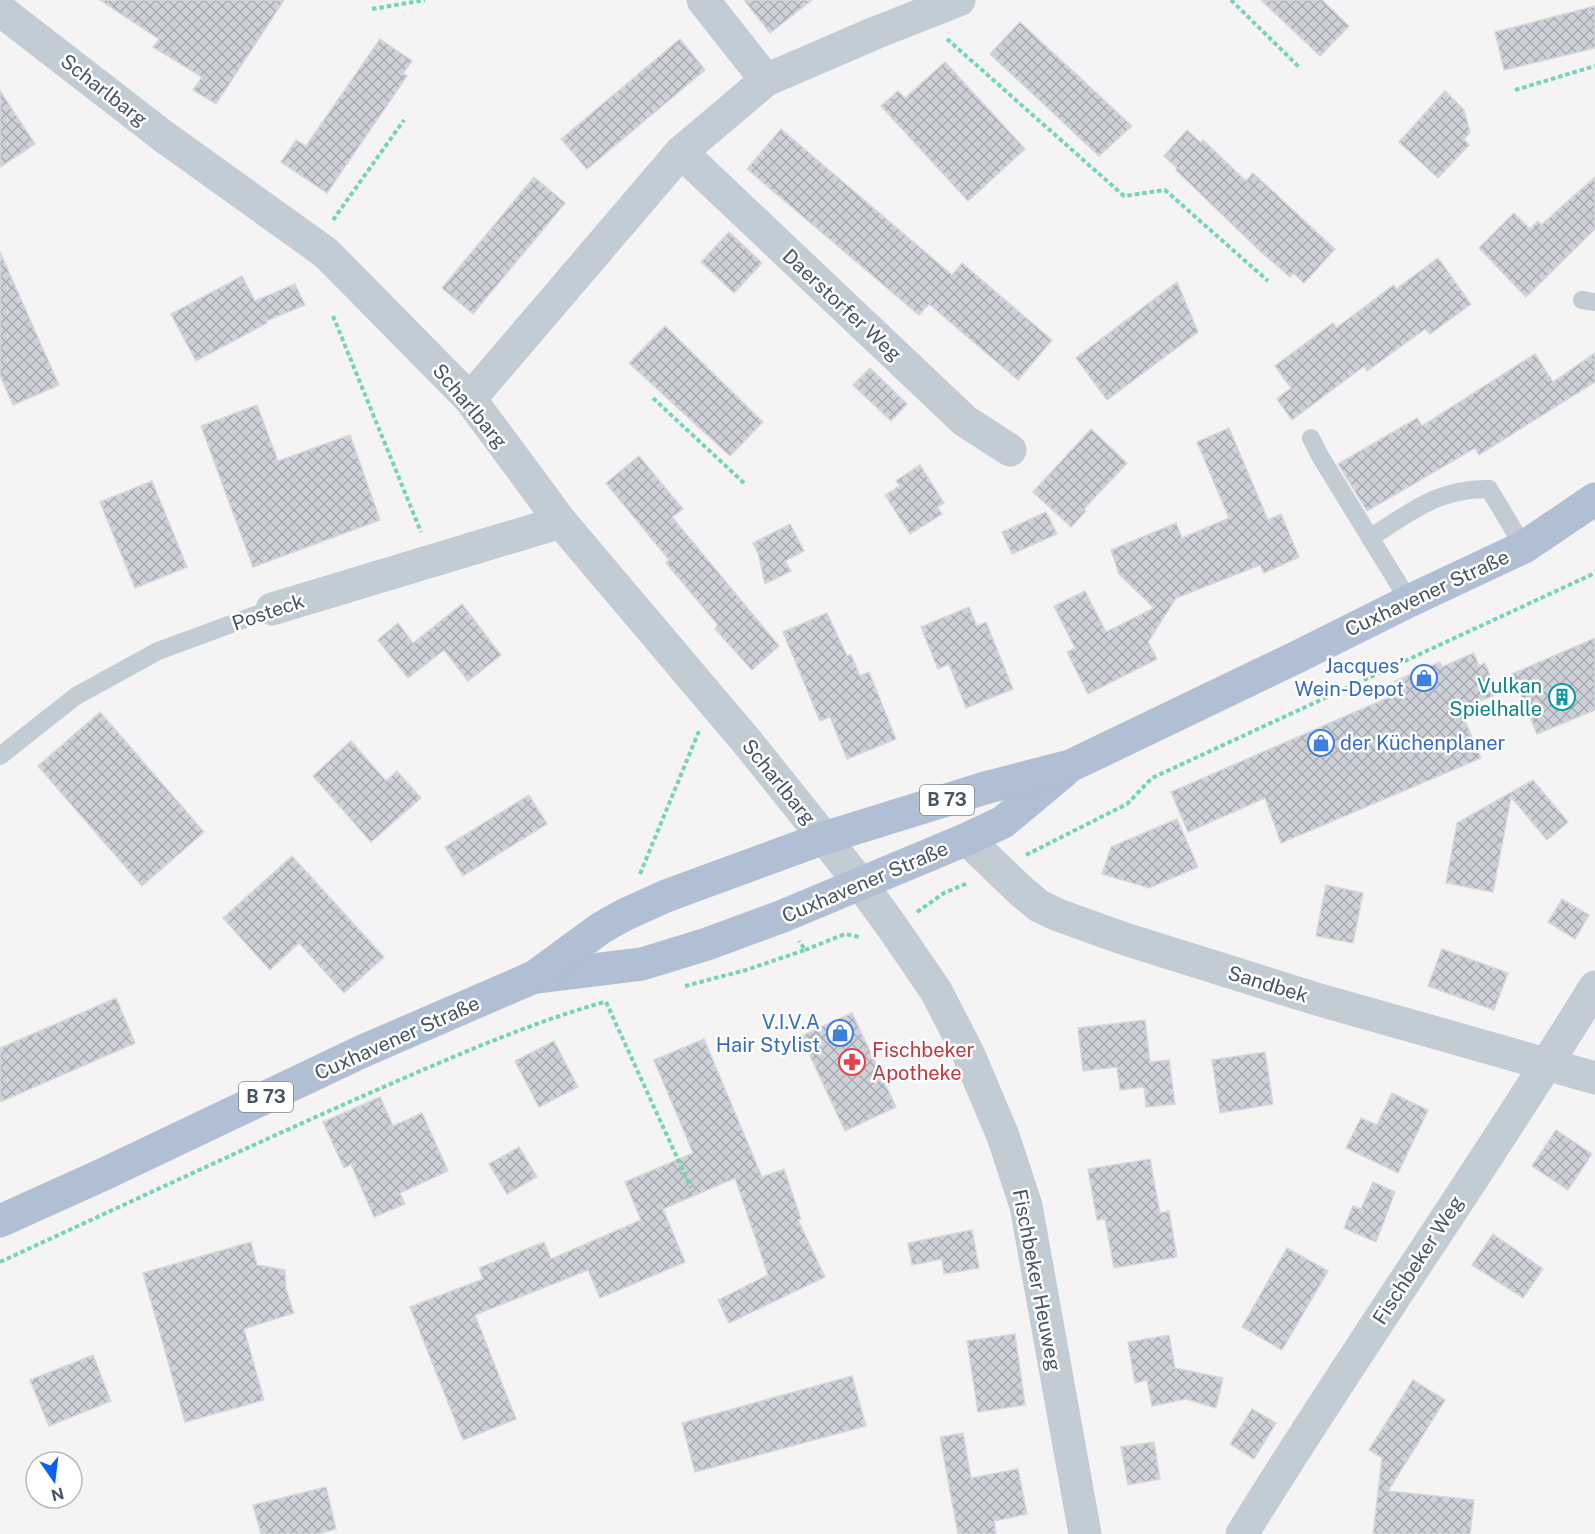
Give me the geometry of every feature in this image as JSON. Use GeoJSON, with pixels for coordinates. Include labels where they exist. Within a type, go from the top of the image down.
{"type":"FeatureCollection","features":[{"type":"Feature","properties":{"kind":"main road","name":"Cuxhavener Straße"},"geometry":{"type":"LineString","coordinates":[[0,1221],[363,1051],[534,977],[601,928],[622,916],[677,892],[824,838],[985,788],[1070,766],[1524,547],[1595,499]]}},
{"type":"Feature","properties":{"kind":"main road","name":"Cuxhavener Straße"},"geometry":{"type":"LineString","coordinates":[[1524,547],[1595,528]]}},
{"type":"Feature","properties":{"kind":"main road","name":"Cuxhavener Straße"},"geometry":{"type":"LineString","coordinates":[[534,977],[642,964],[707,944],[783,916],[1003,822],[1070,766]]}},
{"type":"Feature","properties":{"kind":"street"},"geometry":{"type":"LineString","coordinates":[[703,0],[766,80]]}},
{"type":"Feature","properties":{"kind":"street"},"geometry":{"type":"LineString","coordinates":[[470,399],[681,152],[766,80],[959,0]]}},
{"type":"Feature","properties":{"kind":"street","name":"Scharlbarg"},"geometry":{"type":"LineString","coordinates":[[0,10],[163,136],[326,253],[470,399],[561,522],[712,701],[861,884]]}},
{"type":"Feature","properties":{"kind":"street","name":"Daerstorfer Weg"},"geometry":{"type":"LineString","coordinates":[[681,152],[965,421],[1010,450]]}},
{"type":"Feature","properties":{"kind":"street","name":"Posteck"},"geometry":{"type":"LineString","coordinates":[[272,609],[561,522]]}},
{"type":"Feature","properties":{"kind":"street","name":"Sandbek"},"geometry":{"type":"LineString","coordinates":[[967,839],[1039,906],[1058,915],[1125,939],[1313,998],[1595,1078]]}},
{"type":"Feature","properties":{"kind":"street","name":"Fischbeker Heuweg"},"geometry":{"type":"LineString","coordinates":[[861,884],[936,991],[968,1053],[1003,1136],[1026,1206],[1085,1534]]}},
{"type":"Feature","properties":{"kind":"street","name":"Fischbeker Weg"},"geometry":{"type":"LineString","coordinates":[[1242,1534],[1305,1431],[1547,1065],[1595,987]]}},
{"type":"Feature","properties":{"kind":"lane"},"geometry":{"type":"LineString","coordinates":[[1311,438],[1408,601]]}},
{"type":"Feature","properties":{"kind":"lane"},"geometry":{"type":"LineString","coordinates":[[1370,538],[1432,499],[1469,488],[1489,489],[1524,547]]}},
{"type":"Feature","properties":{"kind":"lane","name":"Posteck"},"geometry":{"type":"LineString","coordinates":[[0,756],[76,696],[158,651],[272,609]]}},
{"type":"Feature","properties":{"kind":"path"},"geometry":{"type":"LineString","coordinates":[[372,9],[426,0]]}},
{"type":"Feature","properties":{"kind":"path"},"geometry":{"type":"LineString","coordinates":[[1231,0],[1299,67]]}},
{"type":"Feature","properties":{"kind":"path"},"geometry":{"type":"LineString","coordinates":[[921,15],[1124,196],[1165,190],[1268,281]]}},
{"type":"Feature","properties":{"kind":"path"},"geometry":{"type":"LineString","coordinates":[[1515,90],[1595,66]]}},
{"type":"Feature","properties":{"kind":"path"},"geometry":{"type":"LineString","coordinates":[[315,245],[404,120]]}},
{"type":"Feature","properties":{"kind":"path"},"geometry":{"type":"LineString","coordinates":[[333,316],[433,560]]}},
{"type":"Feature","properties":{"kind":"path"},"geometry":{"type":"LineString","coordinates":[[653,398],[746,484]]}},
{"type":"Feature","properties":{"kind":"path"},"geometry":{"type":"LineString","coordinates":[[682,987],[746,970],[845,934],[869,938],[893,928],[944,894],[1053,843],[1127,804],[1152,778],[1595,573]]}},
{"type":"Feature","properties":{"kind":"path"},"geometry":{"type":"LineString","coordinates":[[622,916],[712,701]]}},
{"type":"Feature","properties":{"kind":"path"},"geometry":{"type":"LineString","coordinates":[[783,916],[805,950]]}},
{"type":"Feature","properties":{"kind":"path"},"geometry":{"type":"LineString","coordinates":[[0,1262],[304,1121],[455,1056],[563,1014],[615,1000]]}},
{"type":"Feature","properties":{"kind":"path"},"geometry":{"type":"LineString","coordinates":[[606,1002],[691,1188]]}},
{"type":"Feature","properties":{"kind":"building"},"geometry":{"type":"Polygon","coordinates":[[[100,0],[284,0],[216,104],[193,90],[202,77],[153,47],[159,39],[100,0]]]}},
{"type":"Feature","properties":{"kind":"building"},"geometry":{"type":"Polygon","coordinates":[[[744,0],[812,0],[770,33],[744,0]]]}},
{"type":"Feature","properties":{"kind":"building"},"geometry":{"type":"Polygon","coordinates":[[[1261,0],[1322,0],[1349,26],[1320,56],[1261,0]]]}},
{"type":"Feature","properties":{"kind":"building"},"geometry":{"type":"Polygon","coordinates":[[[1595,6],[1595,48],[1504,70],[1495,32],[1595,6]]]}},
{"type":"Feature","properties":{"kind":"building"},"geometry":{"type":"Polygon","coordinates":[[[1020,22],[1132,126],[1099,156],[990,54],[1020,22]]]}},
{"type":"Feature","properties":{"kind":"building"},"geometry":{"type":"Polygon","coordinates":[[[380,39],[412,61],[403,73],[407,76],[327,193],[281,162],[296,140],[306,146],[380,39]]]}},
{"type":"Feature","properties":{"kind":"building"},"geometry":{"type":"Polygon","coordinates":[[[680,39],[705,70],[587,169],[561,139],[680,39]]]}},
{"type":"Feature","properties":{"kind":"building"},"geometry":{"type":"Polygon","coordinates":[[[945,62],[1025,149],[968,201],[881,106],[898,91],[905,98],[945,62]]]}},
{"type":"Feature","properties":{"kind":"building"},"geometry":{"type":"Polygon","coordinates":[[[0,91],[35,144],[0,167],[0,91]]]}},
{"type":"Feature","properties":{"kind":"building"},"geometry":{"type":"Polygon","coordinates":[[[1445,91],[1464,110],[1470,132],[1464,139],[1469,145],[1438,178],[1399,142],[1445,91]]]}},
{"type":"Feature","properties":{"kind":"building"},"geometry":{"type":"Polygon","coordinates":[[[781,129],[952,275],[962,263],[1052,340],[1018,380],[929,304],[919,315],[747,169],[781,129]]]}},
{"type":"Feature","properties":{"kind":"building"},"geometry":{"type":"Polygon","coordinates":[[[1187,130],[1201,143],[1203,140],[1246,181],[1253,173],[1335,249],[1304,283],[1293,273],[1290,277],[1261,252],[1164,156],[1187,130]]]}},
{"type":"Feature","properties":{"kind":"building"},"geometry":{"type":"Polygon","coordinates":[[[534,177],[565,203],[473,314],[442,288],[534,177]]]}},
{"type":"Feature","properties":{"kind":"building"},"geometry":{"type":"Polygon","coordinates":[[[1595,177],[1595,229],[1526,297],[1479,248],[1514,213],[1530,229],[1538,221],[1541,225],[1595,177]]]}},
{"type":"Feature","properties":{"kind":"building"},"geometry":{"type":"Polygon","coordinates":[[[729,232],[762,263],[734,293],[701,262],[729,232]]]}},
{"type":"Feature","properties":{"kind":"building"},"geometry":{"type":"Polygon","coordinates":[[[0,252],[59,385],[13,405],[0,375],[0,252]]]}},
{"type":"Feature","properties":{"kind":"building"},"geometry":{"type":"Polygon","coordinates":[[[1438,258],[1471,304],[1430,334],[1425,329],[1367,371],[1364,366],[1292,420],[1277,399],[1291,388],[1275,366],[1333,323],[1336,328],[1394,285],[1396,289],[1438,258]]]}},
{"type":"Feature","properties":{"kind":"building"},"geometry":{"type":"Polygon","coordinates":[[[242,276],[255,301],[295,284],[305,305],[266,321],[267,323],[196,361],[171,314],[242,276]]]}},
{"type":"Feature","properties":{"kind":"building"},"geometry":{"type":"Polygon","coordinates":[[[1177,282],[1198,332],[1107,400],[1076,358],[1177,282]]]}},
{"type":"Feature","properties":{"kind":"building"},"geometry":{"type":"Polygon","coordinates":[[[665,326],[763,422],[730,456],[629,363],[665,326]]]}},
{"type":"Feature","properties":{"kind":"building"},"geometry":{"type":"Polygon","coordinates":[[[1595,353],[1595,382],[1479,455],[1475,448],[1367,511],[1338,464],[1417,418],[1422,426],[1535,354],[1553,382],[1595,353]]]}},
{"type":"Feature","properties":{"kind":"building"},"geometry":{"type":"Polygon","coordinates":[[[870,368],[907,404],[891,421],[853,385],[870,368]]]}},
{"type":"Feature","properties":{"kind":"building"},"geometry":{"type":"Polygon","coordinates":[[[257,405],[278,461],[350,435],[380,520],[253,567],[201,426],[257,405]]]}},
{"type":"Feature","properties":{"kind":"building"},"geometry":{"type":"Polygon","coordinates":[[[1229,428],[1268,520],[1281,514],[1299,557],[1264,573],[1260,565],[1176,598],[1148,642],[1157,659],[1088,694],[1067,652],[1075,648],[1054,606],[1085,591],[1106,632],[1154,608],[1119,574],[1111,550],[1176,523],[1182,538],[1229,518],[1197,442],[1229,428]]]}},
{"type":"Feature","properties":{"kind":"building"},"geometry":{"type":"Polygon","coordinates":[[[1091,429],[1127,463],[1084,509],[1086,511],[1071,527],[1033,492],[1091,429]]]}},
{"type":"Feature","properties":{"kind":"building"},"geometry":{"type":"Polygon","coordinates":[[[639,456],[683,509],[672,517],[779,646],[752,670],[715,629],[718,625],[666,563],[669,560],[606,483],[639,456]]]}},
{"type":"Feature","properties":{"kind":"building"},"geometry":{"type":"Polygon","coordinates":[[[920,465],[944,503],[937,507],[942,514],[910,534],[885,495],[900,486],[896,481],[920,465]]]}},
{"type":"Feature","properties":{"kind":"building"},"geometry":{"type":"Polygon","coordinates":[[[152,481],[187,567],[135,588],[100,502],[152,481]]]}},
{"type":"Feature","properties":{"kind":"building"},"geometry":{"type":"Polygon","coordinates":[[[1046,512],[1057,534],[1012,554],[1002,532],[1046,512]]]}},
{"type":"Feature","properties":{"kind":"building"},"geometry":{"type":"Polygon","coordinates":[[[790,524],[804,551],[785,561],[791,571],[765,584],[758,553],[753,543],[790,524]]]}},
{"type":"Feature","properties":{"kind":"building"},"geometry":{"type":"Polygon","coordinates":[[[462,604],[501,655],[468,681],[444,650],[408,678],[378,640],[398,623],[413,643],[462,604]]]}},
{"type":"Feature","properties":{"kind":"building"},"geometry":{"type":"Polygon","coordinates":[[[969,607],[977,626],[986,622],[1013,689],[966,708],[949,664],[938,669],[921,627],[969,607]]]}},
{"type":"Feature","properties":{"kind":"building"},"geometry":{"type":"Polygon","coordinates":[[[827,613],[847,656],[851,655],[860,676],[869,672],[896,739],[847,759],[830,717],[820,721],[783,632],[827,613]]]}},
{"type":"Feature","properties":{"kind":"building","name":"Vulkan Spielhalle"},"geometry":{"type":"Polygon","coordinates":[[[1595,638],[1595,710],[1537,734],[1512,674],[1595,638]]]}},
{"type":"Feature","properties":{"kind":"building"},"geometry":{"type":"Polygon","coordinates":[[[1474,653],[1479,666],[1485,663],[1498,694],[1460,709],[1481,758],[1281,843],[1265,798],[1188,832],[1171,792],[1392,696],[1389,689],[1397,686],[1395,681],[1440,662],[1442,667],[1474,653]]]}},
{"type":"Feature","properties":{"kind":"building"},"geometry":{"type":"Polygon","coordinates":[[[100,712],[204,832],[142,886],[38,766],[100,712]]]}},
{"type":"Feature","properties":{"kind":"building"},"geometry":{"type":"Polygon","coordinates":[[[351,741],[386,781],[397,771],[421,798],[371,842],[313,776],[351,741]]]}},
{"type":"Feature","properties":{"kind":"building"},"geometry":{"type":"Polygon","coordinates":[[[1533,780],[1568,822],[1547,840],[1511,797],[1493,892],[1446,883],[1457,823],[1533,780]]]}},
{"type":"Feature","properties":{"kind":"building"},"geometry":{"type":"Polygon","coordinates":[[[529,795],[547,824],[463,876],[445,847],[529,795]]]}},
{"type":"Feature","properties":{"kind":"building"},"geometry":{"type":"Polygon","coordinates":[[[1177,819],[1198,867],[1149,888],[1102,874],[1111,847],[1177,819]]]}},
{"type":"Feature","properties":{"kind":"building"},"geometry":{"type":"Polygon","coordinates":[[[292,856],[384,957],[344,993],[299,943],[270,970],[223,918],[292,856]]]}},
{"type":"Feature","properties":{"kind":"building"},"geometry":{"type":"Polygon","coordinates":[[[1326,885],[1363,893],[1353,943],[1316,936],[1326,885]]]}},
{"type":"Feature","properties":{"kind":"building"},"geometry":{"type":"Polygon","coordinates":[[[1562,899],[1589,915],[1575,939],[1548,922],[1562,899]]]}},
{"type":"Feature","properties":{"kind":"building"},"geometry":{"type":"Polygon","coordinates":[[[1442,949],[1508,973],[1494,1010],[1428,986],[1442,949]]]}},
{"type":"Feature","properties":{"kind":"building"},"geometry":{"type":"Polygon","coordinates":[[[116,998],[135,1043],[0,1102],[0,1048],[116,998]]]}},
{"type":"Feature","properties":{"kind":"building"},"geometry":{"type":"Polygon","coordinates":[[[852,1013],[896,1107],[845,1131],[801,1036],[852,1013]]]}},
{"type":"Feature","properties":{"kind":"building"},"geometry":{"type":"Polygon","coordinates":[[[1145,1020],[1150,1062],[1169,1060],[1175,1104],[1146,1107],[1144,1087],[1120,1090],[1117,1067],[1083,1071],[1078,1028],[1145,1020]]]}},
{"type":"Feature","properties":{"kind":"building"},"geometry":{"type":"Polygon","coordinates":[[[704,1039],[762,1177],[784,1169],[801,1219],[798,1220],[825,1277],[729,1323],[718,1300],[768,1275],[735,1178],[663,1209],[685,1262],[600,1298],[588,1270],[475,1315],[516,1419],[463,1440],[410,1307],[483,1279],[479,1268],[544,1242],[551,1259],[641,1220],[625,1182],[693,1153],[654,1060],[704,1039]]]}},
{"type":"Feature","properties":{"kind":"building"},"geometry":{"type":"Polygon","coordinates":[[[554,1041],[578,1087],[539,1107],[515,1061],[554,1041]]]}},
{"type":"Feature","properties":{"kind":"building"},"geometry":{"type":"Polygon","coordinates":[[[1265,1052],[1273,1104],[1220,1113],[1212,1060],[1265,1052]]]}},
{"type":"Feature","properties":{"kind":"building"},"geometry":{"type":"Polygon","coordinates":[[[1392,1093],[1428,1110],[1398,1173],[1346,1148],[1361,1118],[1377,1125],[1392,1093]]]}},
{"type":"Feature","properties":{"kind":"building"},"geometry":{"type":"Polygon","coordinates":[[[380,1097],[393,1126],[422,1113],[448,1171],[400,1193],[405,1204],[374,1217],[351,1164],[344,1168],[323,1122],[380,1097]]]}},
{"type":"Feature","properties":{"kind":"building"},"geometry":{"type":"Polygon","coordinates":[[[1556,1130],[1592,1154],[1568,1190],[1532,1166],[1556,1130]]]}},
{"type":"Feature","properties":{"kind":"building"},"geometry":{"type":"Polygon","coordinates":[[[519,1147],[537,1177],[507,1194],[489,1164],[519,1147]]]}},
{"type":"Feature","properties":{"kind":"building"},"geometry":{"type":"Polygon","coordinates":[[[1150,1159],[1160,1213],[1169,1211],[1177,1257],[1114,1268],[1105,1219],[1097,1220],[1088,1169],[1150,1159]]]}},
{"type":"Feature","properties":{"kind":"building"},"geometry":{"type":"Polygon","coordinates":[[[1373,1182],[1395,1192],[1376,1242],[1344,1228],[1353,1206],[1361,1209],[1373,1182]]]}},
{"type":"Feature","properties":{"kind":"building"},"geometry":{"type":"Polygon","coordinates":[[[972,1230],[979,1268],[944,1274],[942,1259],[912,1265],[908,1243],[972,1230]]]}},
{"type":"Feature","properties":{"kind":"building"},"geometry":{"type":"Polygon","coordinates":[[[1493,1234],[1543,1269],[1523,1298],[1472,1265],[1493,1234]]]}},
{"type":"Feature","properties":{"kind":"building"},"geometry":{"type":"Polygon","coordinates":[[[251,1242],[257,1265],[285,1270],[286,1289],[294,1313],[244,1329],[264,1400],[185,1422],[143,1273],[251,1242]]]}},
{"type":"Feature","properties":{"kind":"building"},"geometry":{"type":"Polygon","coordinates":[[[1287,1248],[1328,1271],[1282,1350],[1242,1327],[1287,1248]]]}},
{"type":"Feature","properties":{"kind":"building"},"geometry":{"type":"Polygon","coordinates":[[[1015,1334],[1025,1405],[978,1412],[967,1341],[1015,1334]]]}},
{"type":"Feature","properties":{"kind":"building"},"geometry":{"type":"Polygon","coordinates":[[[1169,1335],[1175,1368],[1223,1378],[1216,1408],[1186,1399],[1152,1406],[1147,1380],[1135,1383],[1128,1342],[1169,1335]]]}},
{"type":"Feature","properties":{"kind":"building"},"geometry":{"type":"Polygon","coordinates":[[[93,1355],[111,1401],[49,1426],[30,1380],[93,1355]]]}},
{"type":"Feature","properties":{"kind":"building"},"geometry":{"type":"Polygon","coordinates":[[[852,1376],[866,1426],[695,1472],[682,1423],[852,1376]]]}},
{"type":"Feature","properties":{"kind":"building"},"geometry":{"type":"Polygon","coordinates":[[[1413,1380],[1445,1400],[1388,1491],[1474,1500],[1470,1534],[1373,1534],[1382,1458],[1369,1450],[1413,1380]]]}},
{"type":"Feature","properties":{"kind":"building"},"geometry":{"type":"Polygon","coordinates":[[[1252,1409],[1276,1423],[1254,1459],[1230,1444],[1252,1409]]]}},
{"type":"Feature","properties":{"kind":"building"},"geometry":{"type":"Polygon","coordinates":[[[963,1433],[971,1478],[1018,1469],[1027,1514],[994,1521],[996,1534],[958,1534],[940,1437],[963,1433]]]}},
{"type":"Feature","properties":{"kind":"building"},"geometry":{"type":"Polygon","coordinates":[[[1154,1442],[1160,1479],[1128,1485],[1121,1447],[1154,1442]]]}},
{"type":"Feature","properties":{"kind":"building"},"geometry":{"type":"Polygon","coordinates":[[[326,1487],[336,1529],[318,1534],[261,1534],[253,1505],[326,1487]]]}},
{"type":"Feature","properties":{"kind":"place","name":"Jacques’ Wein-Depot"},"geometry":{"type":"Point","coordinates":[1424,678]}},
{"type":"Feature","properties":{"kind":"place","name":"Vulkan Spielhalle"},"geometry":{"type":"Point","coordinates":[1562,697]}},
{"type":"Feature","properties":{"kind":"place","name":"der Küchenplaner"},"geometry":{"type":"Point","coordinates":[1321,743]}},
{"type":"Feature","properties":{"kind":"place","name":"V.I.V.A Hair Stylist"},"geometry":{"type":"Point","coordinates":[840,1033]}},
{"type":"Feature","properties":{"kind":"place","name":"Fischbeker Apotheke"},"geometry":{"type":"Point","coordinates":[852,1062]}}]}
